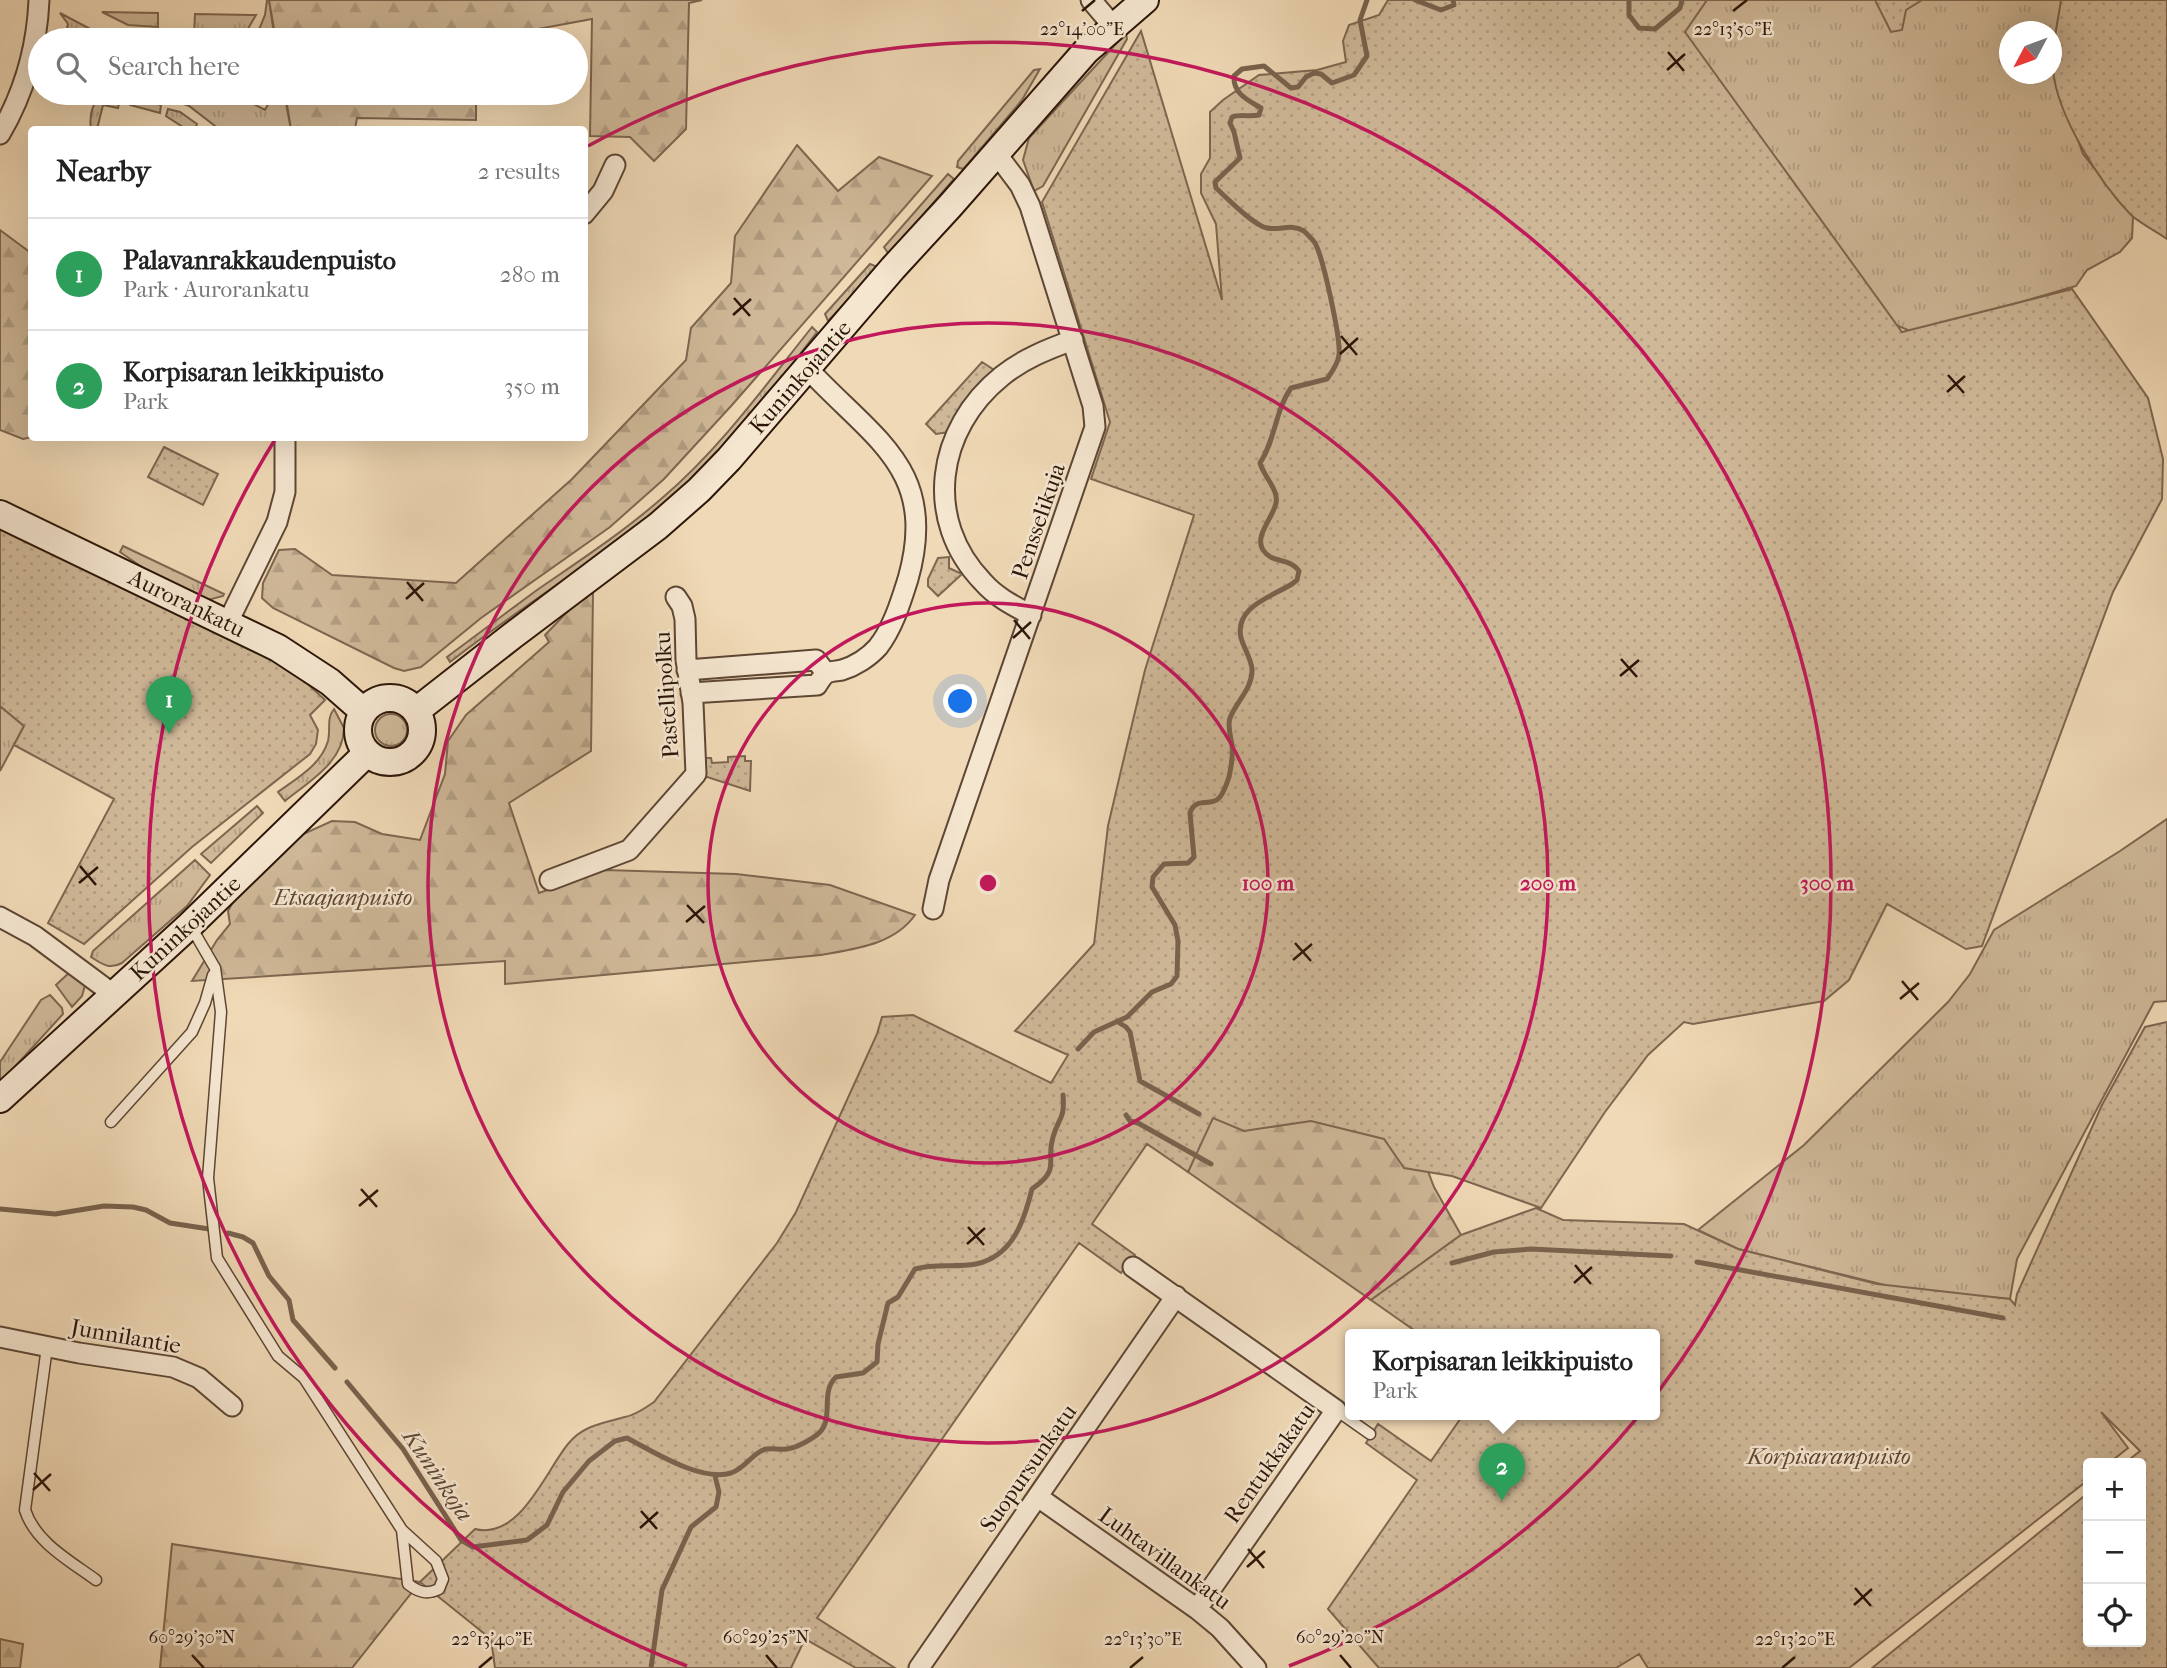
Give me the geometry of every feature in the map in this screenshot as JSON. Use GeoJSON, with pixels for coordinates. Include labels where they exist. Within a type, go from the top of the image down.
{"type":"FeatureCollection","features":[{"type":"Feature","properties":{"kind":"main road","name":"Kuninkojantie"},"geometry":{"type":"LineString","coordinates":[[416,711],[658,526],[729,459],[893,268],[1086,51],[1145,0]]}},
{"type":"Feature","properties":{"kind":"main road","name":"Aurorankatu"},"geometry":{"type":"LineString","coordinates":[[0,514],[228,622],[302,662],[363,711]]}},
{"type":"Feature","properties":{"kind":"main road"},"geometry":{"type":"LineString","coordinates":[[394,698],[410,705],[416,711],[422,736],[407,758],[390,762],[373,758],[367,753],[358,737],[359,719],[363,711],[377,700],[394,698]]}},
{"type":"Feature","properties":{"kind":"main road","name":"Kuninkojantie"},"geometry":{"type":"LineString","coordinates":[[0,1099],[190,925],[367,753]]}},
{"type":"Feature","properties":{"kind":"street"},"geometry":{"type":"LineString","coordinates":[[36,28],[39,0]]}},
{"type":"Feature","properties":{"kind":"street"},"geometry":{"type":"LineString","coordinates":[[1091,0],[1113,26]]}},
{"type":"Feature","properties":{"kind":"street"},"geometry":{"type":"LineString","coordinates":[[0,134],[28,66]]}},
{"type":"Feature","properties":{"kind":"street","name":"Pensselikuja"},"geometry":{"type":"LineString","coordinates":[[933,909],[939,880],[1095,427],[1093,406],[1030,206],[1015,178],[996,153]]}},
{"type":"Feature","properties":{"kind":"street"},"geometry":{"type":"LineString","coordinates":[[588,209],[603,191],[615,165]]}},
{"type":"Feature","properties":{"kind":"street"},"geometry":{"type":"LineString","coordinates":[[1031,615],[1000,597],[974,572],[957,549],[944,505],[946,467],[955,438],[967,414],[1002,376],[1039,353],[1073,340]]}},
{"type":"Feature","properties":{"kind":"street"},"geometry":{"type":"LineString","coordinates":[[691,693],[817,685],[826,673],[855,665],[878,647],[890,627],[910,569],[916,539],[916,508],[907,478],[899,463],[808,369]]}},
{"type":"Feature","properties":{"kind":"street"},"geometry":{"type":"LineString","coordinates":[[228,622],[277,522],[285,492],[285,441]]}},
{"type":"Feature","properties":{"kind":"street"},"geometry":{"type":"LineString","coordinates":[[916,508],[944,505]]}},
{"type":"Feature","properties":{"kind":"street","name":"Pastellipolku"},"geometry":{"type":"LineString","coordinates":[[550,880],[629,850],[696,774],[685,619],[682,606],[676,597]]}},
{"type":"Feature","properties":{"kind":"street"},"geometry":{"type":"LineString","coordinates":[[687,670],[816,660],[826,673]]}},
{"type":"Feature","properties":{"kind":"street"},"geometry":{"type":"LineString","coordinates":[[0,917],[35,936],[113,995]]}},
{"type":"Feature","properties":{"kind":"street","name":"Rentukkakatu"},"geometry":{"type":"LineString","coordinates":[[1133,1267],[1336,1410],[1197,1609]]}},
{"type":"Feature","properties":{"kind":"street","name":"Suopursunkatu"},"geometry":{"type":"LineString","coordinates":[[919,1668],[1176,1296]]}},
{"type":"Feature","properties":{"kind":"street","name":"Junnilantie"},"geometry":{"type":"LineString","coordinates":[[0,1337],[173,1367],[199,1378],[232,1406]]}},
{"type":"Feature","properties":{"kind":"street","name":"Luhtavillankatu"},"geometry":{"type":"LineString","coordinates":[[1038,1497],[1197,1609],[1220,1628],[1256,1668]]}},
{"type":"Feature","properties":{"kind":"lane"},"geometry":{"type":"LineString","coordinates":[[190,925],[215,968],[221,1013],[208,1178],[217,1258],[278,1356],[304,1378],[402,1530],[436,1561],[443,1579],[439,1590],[428,1593],[416,1590],[408,1584],[402,1530]]}},
{"type":"Feature","properties":{"kind":"lane"},"geometry":{"type":"LineString","coordinates":[[111,1122],[192,1032],[205,1003],[215,968]]}},
{"type":"Feature","properties":{"kind":"lane"},"geometry":{"type":"LineString","coordinates":[[47,1347],[25,1510],[29,1524],[42,1538],[64,1558],[96,1580]]}},
{"type":"Feature","properties":{"kind":"lane"},"geometry":{"type":"LineString","coordinates":[[1336,1410],[1345,1416]]}},
{"type":"Feature","properties":{"kind":"lane"},"geometry":{"type":"LineString","coordinates":[[1350,1420],[1370,1434]]}},
{"type":"Feature","properties":{"kind":"green space"},"geometry":{"type":"Polygon","coordinates":[[[269,0],[273,28],[260,28],[269,0]]]}},
{"type":"Feature","properties":{"kind":"green space"},"geometry":{"type":"Polygon","coordinates":[[[269,0],[702,0],[689,3],[686,129],[654,161],[630,137],[590,136],[592,19],[543,28],[274,28],[269,0]]]}},
{"type":"Feature","properties":{"kind":"green space"},"geometry":{"type":"Polygon","coordinates":[[[1388,0],[1707,0],[1685,32],[1902,332],[2072,289],[2148,398],[2163,459],[2162,499],[2113,592],[1982,946],[1966,949],[1887,904],[1849,980],[1824,1001],[1693,1024],[1684,1022],[1648,1055],[1605,1112],[1541,1208],[1452,1176],[1404,1168],[1384,1139],[1311,1121],[1244,1131],[1213,1118],[1188,1172],[1147,1144],[1092,1224],[1135,1255],[1121,1273],[1079,1243],[817,1618],[895,1668],[856,1668],[805,1639],[791,1668],[495,1668],[491,1639],[420,1582],[475,1529],[491,1530],[518,1514],[530,1501],[568,1444],[580,1433],[594,1426],[633,1415],[654,1402],[777,1243],[796,1212],[877,1034],[882,1017],[913,1015],[1051,1083],[1068,1055],[1015,1031],[1094,944],[1108,826],[1145,670],[1194,515],[1091,479],[1110,422],[1042,202],[1141,31],[1222,300],[1216,224],[1201,193],[1201,174],[1210,158],[1210,112],[1259,75],[1317,70],[1346,62],[1343,41],[1349,25],[1379,15],[1388,0]]]}},
{"type":"Feature","properties":{"kind":"green space"},"geometry":{"type":"Polygon","coordinates":[[[1638,0],[2076,0],[2061,93],[2083,154],[2133,216],[2132,238],[2120,252],[2087,270],[2076,286],[1915,333],[1886,321],[1638,0]]]}},
{"type":"Feature","properties":{"kind":"green space"},"geometry":{"type":"Polygon","coordinates":[[[1875,0],[1922,0],[1906,10],[1902,30],[1891,32],[1875,0]]]}},
{"type":"Feature","properties":{"kind":"green space"},"geometry":{"type":"Polygon","coordinates":[[[2061,0],[2167,0],[2167,239],[2131,215],[2119,201],[2093,166],[2071,127],[2055,84],[2062,84],[2062,21],[2058,21],[2061,0]]]}},
{"type":"Feature","properties":{"kind":"green space"},"geometry":{"type":"Polygon","coordinates":[[[102,12],[158,13],[158,27],[128,25],[102,12]]]}},
{"type":"Feature","properties":{"kind":"green space"},"geometry":{"type":"Polygon","coordinates":[[[60,13],[88,28],[67,28],[68,24],[60,13]]]}},
{"type":"Feature","properties":{"kind":"green space"},"geometry":{"type":"Polygon","coordinates":[[[195,14],[256,15],[248,28],[194,28],[195,14]]]}},
{"type":"Feature","properties":{"kind":"green space"},"geometry":{"type":"Polygon","coordinates":[[[1126,33],[1127,39],[1043,186],[1034,191],[1023,160],[1029,138],[1126,33]]]}},
{"type":"Feature","properties":{"kind":"green space"},"geometry":{"type":"Polygon","coordinates":[[[1040,69],[1022,100],[967,165],[963,169],[957,167],[958,161],[1034,70],[1040,69]]]}},
{"type":"Feature","properties":{"kind":"green space"},"geometry":{"type":"Polygon","coordinates":[[[95,105],[103,105],[98,126],[91,126],[95,105]]]}},
{"type":"Feature","properties":{"kind":"green space"},"geometry":{"type":"Polygon","coordinates":[[[130,105],[161,105],[160,113],[130,105]]]}},
{"type":"Feature","properties":{"kind":"green space"},"geometry":{"type":"Polygon","coordinates":[[[187,105],[256,105],[265,110],[268,105],[286,105],[290,126],[215,126],[187,105]]]}},
{"type":"Feature","properties":{"kind":"green space"},"geometry":{"type":"Polygon","coordinates":[[[287,105],[476,105],[476,120],[357,118],[356,126],[290,126],[287,105]]]}},
{"type":"Feature","properties":{"kind":"green space"},"geometry":{"type":"Polygon","coordinates":[[[168,109],[180,112],[197,124],[181,126],[166,116],[168,109]]]}},
{"type":"Feature","properties":{"kind":"green space"},"geometry":{"type":"Polygon","coordinates":[[[797,145],[838,191],[879,157],[932,176],[732,405],[664,479],[610,527],[481,618],[421,667],[404,671],[273,608],[262,598],[263,583],[279,550],[295,549],[332,575],[456,583],[572,479],[686,360],[691,328],[731,283],[735,236],[797,145]]]}},
{"type":"Feature","properties":{"kind":"green space"},"geometry":{"type":"Polygon","coordinates":[[[948,174],[954,179],[888,253],[884,247],[948,174]]]}},
{"type":"Feature","properties":{"kind":"green space"},"geometry":{"type":"Polygon","coordinates":[[[0,230],[28,251],[28,438],[23,439],[0,430],[0,230]]]}},
{"type":"Feature","properties":{"kind":"green space"},"geometry":{"type":"Polygon","coordinates":[[[870,264],[875,266],[876,271],[828,321],[825,314],[870,264]]]}},
{"type":"Feature","properties":{"kind":"green space"},"geometry":{"type":"Polygon","coordinates":[[[812,327],[817,332],[764,400],[688,485],[613,545],[450,662],[447,657],[616,535],[682,480],[741,417],[812,327]]]}},
{"type":"Feature","properties":{"kind":"green space"},"geometry":{"type":"Polygon","coordinates":[[[982,362],[995,373],[949,432],[936,434],[926,424],[982,362]]]}},
{"type":"Feature","properties":{"kind":"green space"},"geometry":{"type":"Polygon","coordinates":[[[164,447],[218,474],[203,505],[148,477],[164,447]]]}},
{"type":"Feature","properties":{"kind":"green space"},"geometry":{"type":"Polygon","coordinates":[[[0,529],[269,656],[297,674],[325,700],[310,715],[318,730],[316,744],[310,754],[192,847],[84,944],[48,923],[114,799],[14,745],[24,726],[0,706],[0,529]]]}},
{"type":"Feature","properties":{"kind":"green space"},"geometry":{"type":"Polygon","coordinates":[[[123,546],[224,594],[208,600],[152,574],[120,552],[123,546]]]}},
{"type":"Feature","properties":{"kind":"green space"},"geometry":{"type":"Polygon","coordinates":[[[949,557],[949,568],[962,574],[938,596],[928,586],[928,579],[938,558],[949,557]]]}},
{"type":"Feature","properties":{"kind":"green space","name":"Etsaajanpuisto"},"geometry":{"type":"Polygon","coordinates":[[[593,592],[591,751],[509,803],[539,893],[605,870],[736,874],[830,885],[915,915],[906,925],[873,944],[821,955],[505,984],[505,961],[192,981],[230,924],[228,911],[237,895],[301,835],[332,821],[355,822],[382,834],[420,840],[445,774],[448,741],[466,715],[549,642],[545,635],[574,605],[593,592]]]}},
{"type":"Feature","properties":{"kind":"green space"},"geometry":{"type":"Polygon","coordinates":[[[0,706],[24,726],[0,771],[0,706]]]}},
{"type":"Feature","properties":{"kind":"green space"},"geometry":{"type":"Polygon","coordinates":[[[334,709],[344,728],[338,751],[314,779],[285,801],[278,792],[307,770],[325,750],[330,717],[334,709]]]}},
{"type":"Feature","properties":{"kind":"green space"},"geometry":{"type":"Polygon","coordinates":[[[391,714],[403,718],[407,730],[403,742],[391,746],[379,742],[375,730],[379,718],[391,714]]]}},
{"type":"Feature","properties":{"kind":"green space"},"geometry":{"type":"Polygon","coordinates":[[[745,756],[745,761],[751,761],[750,791],[704,776],[703,758],[711,758],[712,763],[728,762],[728,757],[745,756]]]}},
{"type":"Feature","properties":{"kind":"green space"},"geometry":{"type":"Polygon","coordinates":[[[257,806],[263,813],[211,863],[201,854],[257,806]]]}},
{"type":"Feature","properties":{"kind":"green space"},"geometry":{"type":"Polygon","coordinates":[[[2167,819],[2167,1001],[2154,1002],[2017,1259],[2010,1299],[1901,1289],[1738,1249],[1698,1230],[1804,1145],[1948,1002],[1970,974],[1994,930],[2167,819]]]}},
{"type":"Feature","properties":{"kind":"green space"},"geometry":{"type":"Polygon","coordinates":[[[195,860],[210,875],[187,906],[122,963],[109,966],[91,957],[93,951],[195,860]]]}},
{"type":"Feature","properties":{"kind":"green space"},"geometry":{"type":"Polygon","coordinates":[[[1325,899],[1434,1187],[1461,1235],[1371,1300],[1188,1172],[1283,957],[1325,899]]]}},
{"type":"Feature","properties":{"kind":"green space"},"geometry":{"type":"Polygon","coordinates":[[[72,970],[86,982],[82,996],[72,1007],[56,985],[72,970]]]}},
{"type":"Feature","properties":{"kind":"green space"},"geometry":{"type":"Polygon","coordinates":[[[50,995],[62,1008],[63,1014],[0,1083],[0,1062],[41,1000],[50,995]]]}},
{"type":"Feature","properties":{"kind":"green space","name":"Korpisaranpuisto"},"geometry":{"type":"Polygon","coordinates":[[[2167,1022],[2167,1668],[1872,1668],[2083,1497],[2083,1647],[2146,1647],[2146,1458],[2131,1458],[2140,1451],[2101,1412],[2128,1448],[2115,1458],[2083,1458],[2083,1484],[1849,1668],[1648,1668],[1639,1654],[1616,1668],[1379,1668],[1328,1609],[1417,1480],[1366,1443],[1378,1424],[1431,1461],[1460,1420],[1660,1420],[1660,1329],[1412,1329],[1371,1300],[1461,1235],[1536,1208],[1563,1220],[1684,1224],[1738,1249],[1877,1284],[2010,1299],[2015,1305],[2017,1294],[2102,1105],[2145,1027],[2167,1022]]]}},
{"type":"Feature","properties":{"kind":"green space"},"geometry":{"type":"Polygon","coordinates":[[[172,1544],[420,1582],[352,1668],[160,1668],[172,1544]]]}},
{"type":"Feature","properties":{"kind":"green space"},"geometry":{"type":"Polygon","coordinates":[[[0,1639],[23,1644],[20,1668],[0,1668],[0,1639]]]}},
{"type":"Feature","properties":{"kind":"waterway","name":"Kuninkoja"},"geometry":{"type":"LineString","coordinates":[[1078,1049],[1094,1032],[1127,1017],[1152,992],[1171,984],[1177,976],[1178,941],[1175,925],[1152,887],[1153,877],[1164,864],[1188,863],[1194,857],[1190,813],[1192,808],[1199,803],[1216,800],[1227,782],[1232,753],[1229,721],[1252,676],[1241,638],[1243,618],[1256,604],[1297,580],[1299,571],[1290,564],[1271,557],[1261,545],[1262,533],[1274,509],[1276,498],[1260,463],[1291,388],[1327,379],[1339,355],[1331,298],[1315,243],[1299,229],[1272,229],[1261,226],[1216,188],[1215,182],[1240,158],[1230,123],[1232,117],[1259,115],[1261,108],[1239,92],[1234,76],[1242,69],[1264,66],[1291,88],[1298,87],[1306,77],[1314,73],[1321,74],[1332,83],[1354,75],[1367,56],[1360,20],[1367,0]]}},
{"type":"Feature","properties":{"kind":"waterway","name":"Kuninkoja"},"geometry":{"type":"LineString","coordinates":[[1415,0],[1441,10],[1454,5],[1453,0]]}},
{"type":"Feature","properties":{"kind":"waterway","name":"Kuninkoja"},"geometry":{"type":"LineString","coordinates":[[1629,0],[1629,15],[1639,28],[1655,29],[1680,8],[1682,0]]}},
{"type":"Feature","properties":{"kind":"waterway"},"geometry":{"type":"LineString","coordinates":[[1118,1022],[1130,1032],[1140,1081],[1199,1114]]}},
{"type":"Feature","properties":{"kind":"waterway","name":"Kuninkoja"},"geometry":{"type":"LineString","coordinates":[[347,1382],[403,1449],[461,1540],[473,1547],[527,1540],[547,1525],[563,1492],[589,1461],[615,1441],[627,1438],[692,1470],[719,1475],[731,1473],[761,1451],[791,1448],[820,1432],[826,1419],[831,1383],[836,1377],[863,1373],[877,1362],[878,1344],[888,1303],[898,1297],[915,1269],[976,1264],[989,1260],[1008,1245],[1021,1225],[1032,1189],[1050,1170],[1051,1146],[1062,1114],[1063,1095]]}},
{"type":"Feature","properties":{"kind":"waterway"},"geometry":{"type":"LineString","coordinates":[[1126,1115],[1130,1121],[1211,1164]]}},
{"type":"Feature","properties":{"kind":"waterway","name":"Kuninkoja"},"geometry":{"type":"LineString","coordinates":[[0,1209],[55,1214],[104,1206],[133,1207],[146,1210],[170,1223],[209,1229]]}},
{"type":"Feature","properties":{"kind":"waterway","name":"Kuninkoja"},"geometry":{"type":"LineString","coordinates":[[228,1233],[253,1243],[269,1276],[289,1300],[293,1320],[335,1368]]}},
{"type":"Feature","properties":{"kind":"waterway"},"geometry":{"type":"LineString","coordinates":[[1452,1263],[1494,1252],[1531,1249],[1671,1256]]}},
{"type":"Feature","properties":{"kind":"waterway"},"geometry":{"type":"LineString","coordinates":[[1697,1262],[2003,1318]]}},
{"type":"Feature","properties":{"kind":"waterway"},"geometry":{"type":"LineString","coordinates":[[651,1668],[662,1590],[691,1527],[716,1507],[719,1492],[715,1476]]}},
{"type":"Feature","properties":{"kind":"place","name":"Palavanrakkaudenpuisto"},"geometry":{"type":"Point","coordinates":[169,734]}},
{"type":"Feature","properties":{"kind":"place","name":"Korpisaran leikkipuisto"},"geometry":{"type":"Point","coordinates":[1502,1501]}}]}
